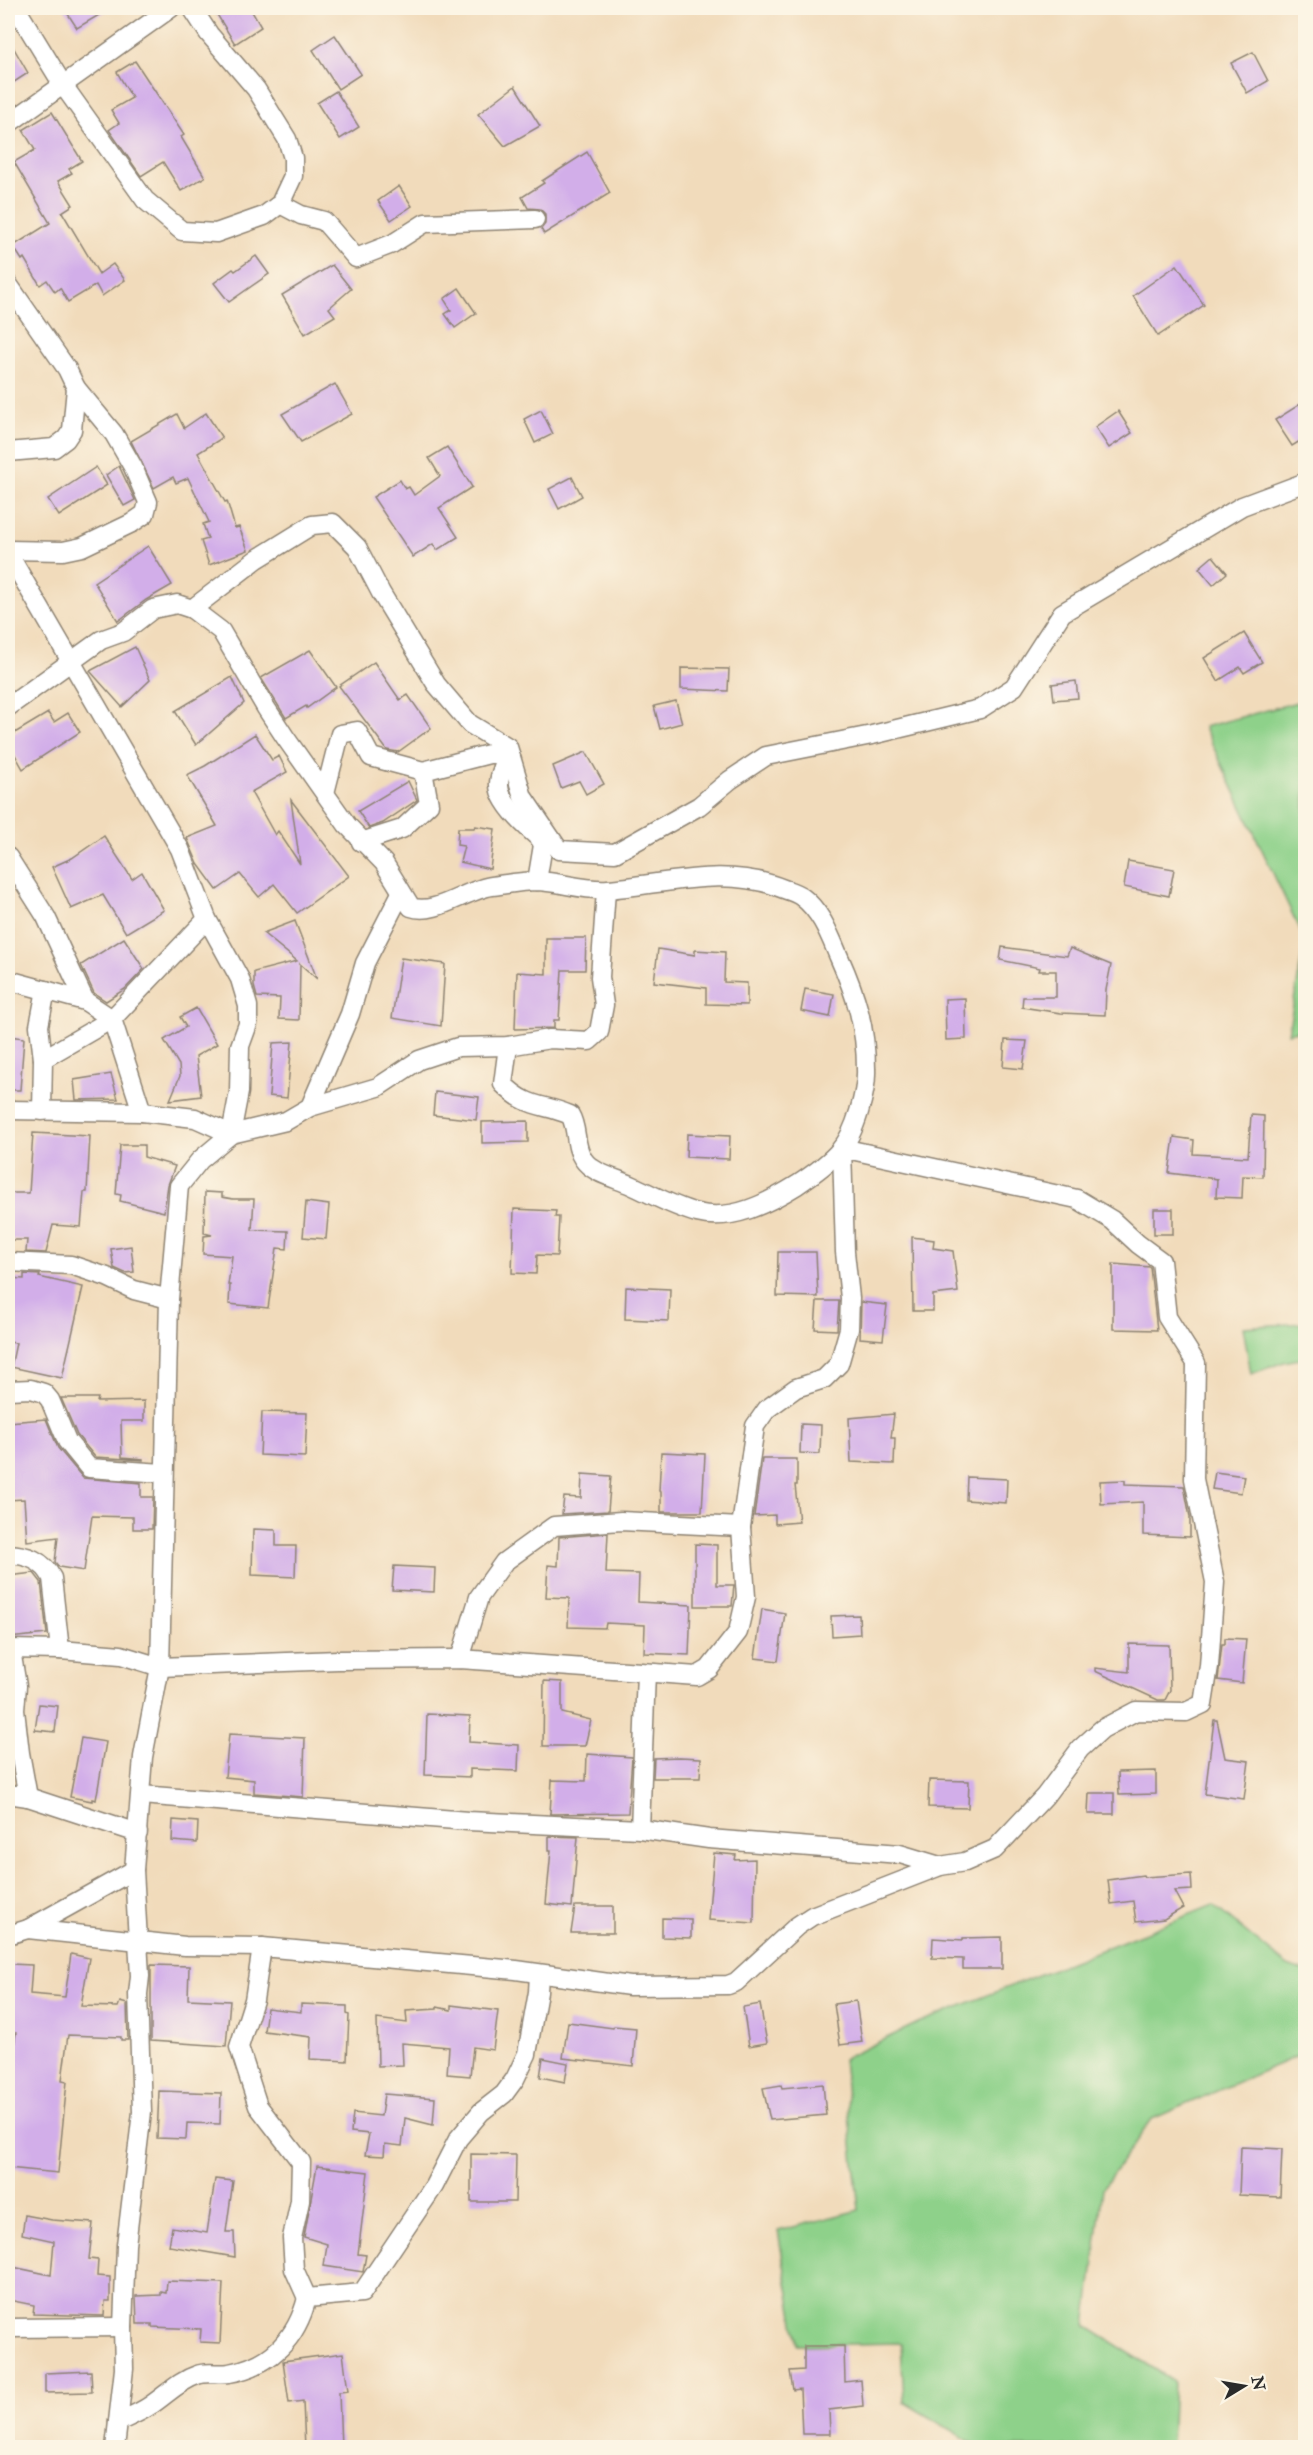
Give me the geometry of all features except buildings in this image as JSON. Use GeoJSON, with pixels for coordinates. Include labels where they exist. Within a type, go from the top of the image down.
{"type":"FeatureCollection","features":[{"type":"Feature","properties":{"kind":"street"},"geometry":{"type":"LineString","coordinates":[[16,8],[63,86],[145,200],[182,231],[216,233],[264,216],[280,204],[293,176],[293,158],[287,139],[256,89],[209,34],[192,8]]}},
{"type":"Feature","properties":{"kind":"street"},"geometry":{"type":"LineString","coordinates":[[8,124],[171,8]]}},
{"type":"Feature","properties":{"kind":"street"},"geometry":{"type":"LineString","coordinates":[[280,204],[301,215],[324,221],[356,258],[392,244],[425,223],[535,219]]}},
{"type":"Feature","properties":{"kind":"street"},"geometry":{"type":"LineString","coordinates":[[8,285],[67,369],[76,387],[114,434],[133,467],[148,502],[145,514],[132,523],[82,547],[63,551],[8,552],[180,849],[207,919],[240,979],[248,1006],[248,1024],[240,1046],[239,1092],[231,1134]]}},
{"type":"Feature","properties":{"kind":"street"},"geometry":{"type":"LineString","coordinates":[[8,452],[54,448],[66,439],[72,430],[76,387]]}},
{"type":"Feature","properties":{"kind":"street"},"geometry":{"type":"LineString","coordinates":[[192,609],[257,559],[312,525],[333,523],[357,547],[381,593],[436,684],[470,724],[508,747],[523,797],[559,850],[615,853],[699,806],[730,780],[766,756],[872,735],[980,709],[1014,687],[1062,613],[1242,506],[1305,482]]}},
{"type":"Feature","properties":{"kind":"street"},"geometry":{"type":"LineString","coordinates":[[8,707],[101,640],[123,632],[153,609],[177,604],[192,609],[221,631],[266,708],[325,794],[361,842],[384,863],[411,907],[420,910],[438,906],[479,888],[537,881],[606,890],[698,876],[766,881],[802,896],[829,933],[849,979],[866,1037],[867,1074],[862,1106],[842,1148],[815,1173],[770,1202],[729,1213],[698,1213],[659,1199],[592,1167],[583,1159],[575,1123],[570,1115],[538,1107],[515,1096],[503,1084],[508,1046]]}},
{"type":"Feature","properties":{"kind":"street"},"geometry":{"type":"LineString","coordinates":[[325,794],[340,734],[357,731],[371,757],[423,771],[489,754],[500,754],[505,761],[498,786],[501,794],[512,811],[540,839],[543,845],[537,881]]}},
{"type":"Feature","properties":{"kind":"street"},"geometry":{"type":"LineString","coordinates":[[361,842],[402,829],[429,804],[423,771]]}},
{"type":"Feature","properties":{"kind":"street"},"geometry":{"type":"LineString","coordinates":[[8,856],[46,917],[85,1001]]}},
{"type":"Feature","properties":{"kind":"street"},"geometry":{"type":"LineString","coordinates":[[115,2448],[124,2369],[126,2245],[142,2112],[138,1994],[140,1976],[134,1870],[143,1757],[160,1667],[169,1299],[179,1186],[200,1160],[231,1134],[286,1121],[310,1107],[378,1087],[419,1060],[458,1047],[508,1046],[550,1039],[589,1041],[599,1032],[604,1005],[600,977],[606,890]]}},
{"type":"Feature","properties":{"kind":"street"},"geometry":{"type":"LineString","coordinates":[[310,1107],[350,1014],[365,963],[401,893]]}},
{"type":"Feature","properties":{"kind":"street"},"geometry":{"type":"LineString","coordinates":[[44,1059],[112,1019],[207,919]]}},
{"type":"Feature","properties":{"kind":"street"},"geometry":{"type":"LineString","coordinates":[[8,980],[85,1001],[112,1019],[142,1112]]}},
{"type":"Feature","properties":{"kind":"street"},"geometry":{"type":"LineString","coordinates":[[42,1111],[44,1059],[39,1026],[46,990]]}},
{"type":"Feature","properties":{"kind":"street"},"geometry":{"type":"LineString","coordinates":[[8,1110],[142,1112],[195,1118],[231,1134]]}},
{"type":"Feature","properties":{"kind":"street"},"geometry":{"type":"LineString","coordinates":[[28,1797],[15,1710],[17,1686],[9,1650],[60,1650],[121,1656],[160,1667],[338,1660],[460,1659],[697,1676],[709,1669],[738,1632],[746,1597],[741,1527],[755,1426],[767,1409],[796,1388],[824,1379],[839,1364],[849,1329],[842,1148]]}},
{"type":"Feature","properties":{"kind":"street"},"geometry":{"type":"LineString","coordinates":[[28,1929],[185,1946],[262,1947],[539,1974],[630,1986],[728,1985],[736,1982],[797,1926],[812,1916],[940,1866],[965,1862],[995,1849],[1045,1796],[1080,1749],[1114,1721],[1136,1711],[1186,1712],[1203,1704],[1209,1666],[1215,1582],[1194,1479],[1196,1363],[1167,1317],[1161,1262],[1113,1220],[1077,1199],[842,1148]]}},
{"type":"Feature","properties":{"kind":"street"},"geometry":{"type":"LineString","coordinates":[[8,1263],[70,1265],[108,1277],[134,1290],[169,1299]]}},
{"type":"Feature","properties":{"kind":"street"},"geometry":{"type":"LineString","coordinates":[[8,1390],[31,1389],[44,1393],[50,1400],[67,1441],[89,1468],[163,1473]]}},
{"type":"Feature","properties":{"kind":"street"},"geometry":{"type":"LineString","coordinates":[[460,1659],[479,1597],[504,1562],[554,1526],[621,1521],[741,1527]]}},
{"type":"Feature","properties":{"kind":"street"},"geometry":{"type":"LineString","coordinates":[[8,1554],[38,1560],[48,1570],[52,1578],[60,1650]]}},
{"type":"Feature","properties":{"kind":"street"},"geometry":{"type":"LineString","coordinates":[[640,1829],[646,1673]]}},
{"type":"Feature","properties":{"kind":"street"},"geometry":{"type":"LineString","coordinates":[[8,1794],[28,1797],[138,1833]]}},
{"type":"Feature","properties":{"kind":"street"},"geometry":{"type":"LineString","coordinates":[[141,1795],[457,1820],[640,1829],[709,1839],[900,1854],[940,1866]]}},
{"type":"Feature","properties":{"kind":"street"},"geometry":{"type":"LineString","coordinates":[[8,1935],[28,1929],[134,1870]]}},
{"type":"Feature","properties":{"kind":"street"},"geometry":{"type":"LineString","coordinates":[[118,2422],[149,2406],[178,2385],[199,2374],[228,2374],[254,2367],[277,2353],[302,2316],[307,2298],[294,2269],[292,2238],[300,2201],[301,2162],[258,2106],[239,2046],[254,2000],[262,1947]]}},
{"type":"Feature","properties":{"kind":"street"},"geometry":{"type":"LineString","coordinates":[[307,2298],[362,2292],[434,2186],[458,2139],[481,2112],[504,2094],[515,2079],[527,2054],[539,1974]]}},
{"type":"Feature","properties":{"kind":"street"},"geometry":{"type":"LineString","coordinates":[[8,2328],[123,2327]]}},
{"type":"Feature","properties":{"kind":"green space"},"geometry":{"type":"Polygon","coordinates":[[[1305,700],[1305,941],[1204,727],[1305,700]]]}},
{"type":"Feature","properties":{"kind":"green space"},"geometry":{"type":"Polygon","coordinates":[[[1305,941],[1305,1029],[1288,1033],[1305,941]]]}},
{"type":"Feature","properties":{"kind":"green space"},"geometry":{"type":"Polygon","coordinates":[[[1305,1323],[1305,1358],[1284,1362],[1251,1374],[1243,1327],[1305,1323]]]}},
{"type":"Feature","properties":{"kind":"green space"},"geometry":{"type":"Polygon","coordinates":[[[1213,1905],[1288,1966],[1305,1972],[1305,2053],[1152,2119],[1103,2188],[1086,2326],[1174,2381],[1171,2447],[979,2447],[904,2402],[901,2343],[798,2345],[778,2231],[859,2210],[843,2059],[918,2023],[1213,1905]]]}}]}
